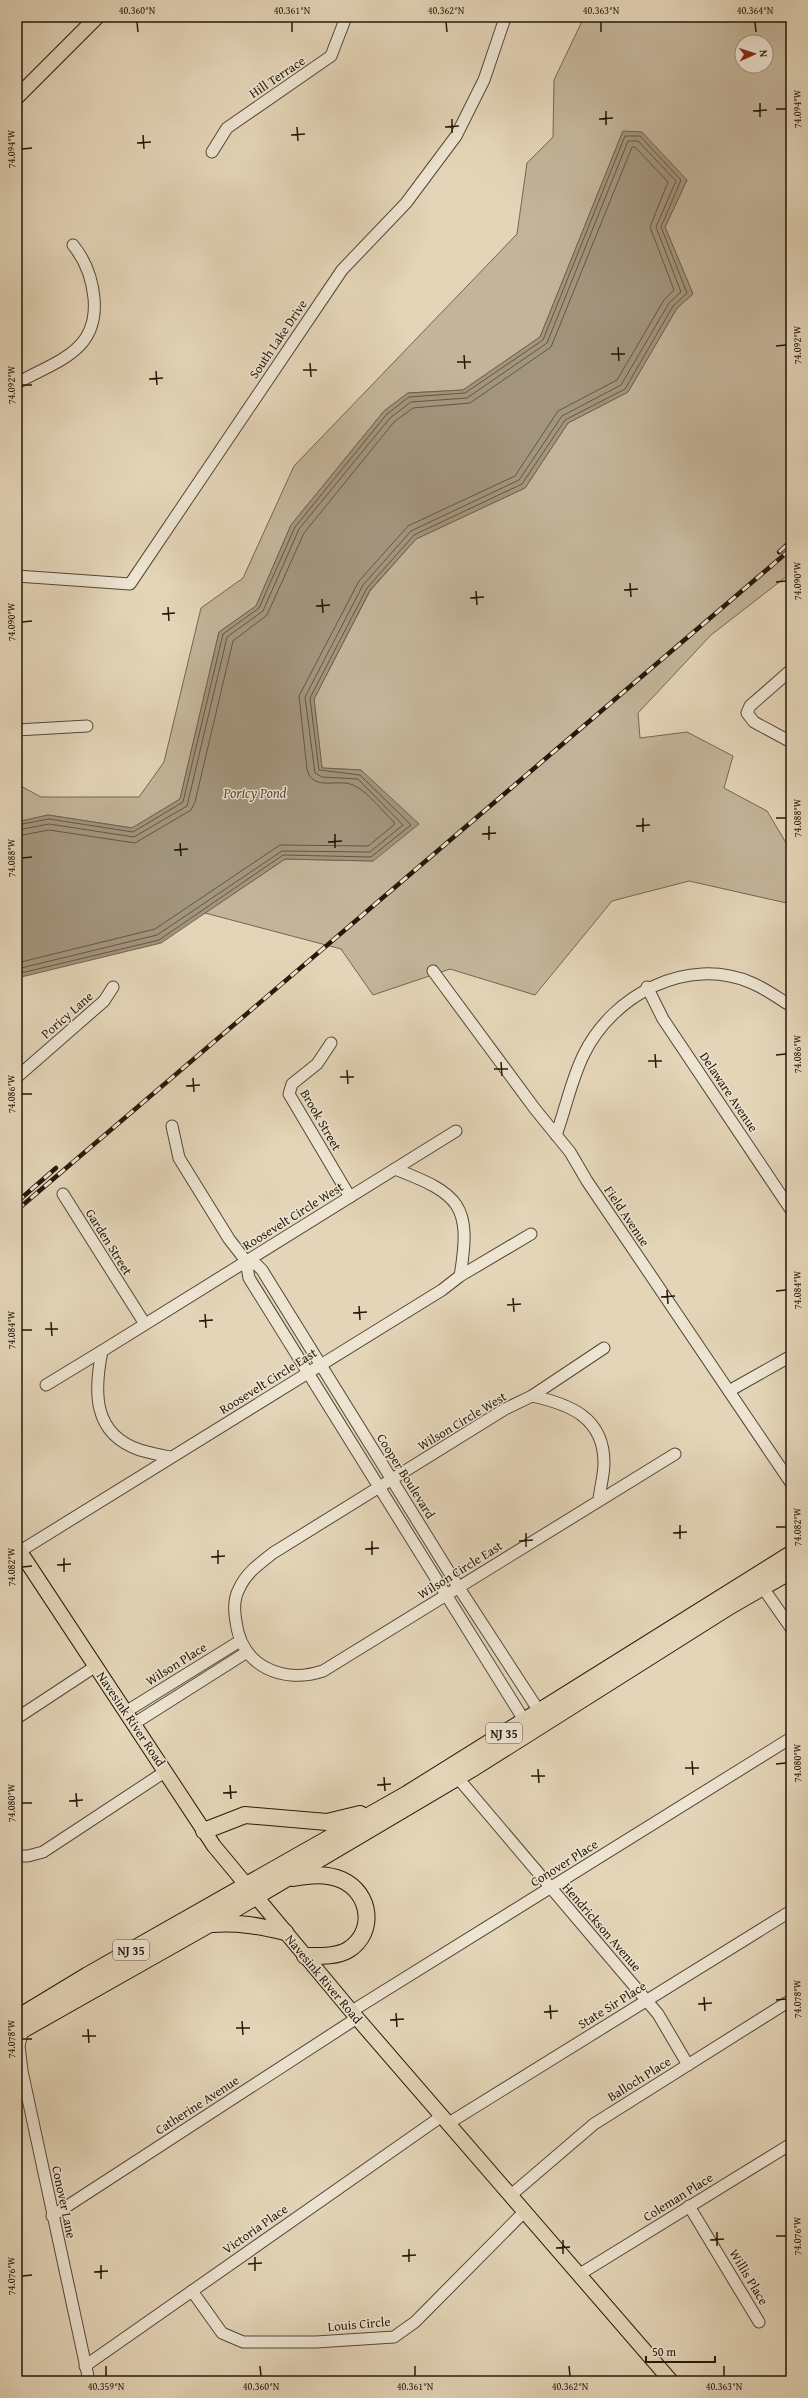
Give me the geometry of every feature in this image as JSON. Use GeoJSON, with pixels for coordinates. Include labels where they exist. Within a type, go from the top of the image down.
{"type":"FeatureCollection","features":[{"type":"Feature","properties":{"kind":"highway","name":"NJ 35"},"geometry":{"type":"LineString","coordinates":[[19,2026],[250,1891],[382,1807],[791,1554]]}},
{"type":"Feature","properties":{"kind":"highway","name":"NJ 35"},"geometry":{"type":"LineString","coordinates":[[19,2026],[208,1924],[250,1891],[282,1881],[456,1777],[791,1571]]}},
{"type":"Feature","properties":{"kind":"highway"},"geometry":{"type":"LineString","coordinates":[[204,1831],[245,1815],[330,1822],[382,1807]]}},
{"type":"Feature","properties":{"kind":"highway"},"geometry":{"type":"LineString","coordinates":[[282,1881],[314,1875],[332,1877],[356,1889],[363,1900],[367,1922],[358,1941],[339,1953],[305,1956]]}},
{"type":"Feature","properties":{"kind":"highway"},"geometry":{"type":"LineString","coordinates":[[208,1924],[232,1922],[285,1932]]}},
{"type":"Feature","properties":{"kind":"main road"},"geometry":{"type":"LineString","coordinates":[[17,97],[97,17]]}},
{"type":"Feature","properties":{"kind":"main road","name":"Navesink River Road"},"geometry":{"type":"LineString","coordinates":[[18,1550],[135,1723],[204,1831],[250,1891],[445,2120],[580,2274],[671,2381]]}},
{"type":"Feature","properties":{"kind":"street","name":"Hill Terrace"},"geometry":{"type":"LineString","coordinates":[[212,152],[221,134],[227,128],[326,62],[334,52],[346,17]]}},
{"type":"Feature","properties":{"kind":"street","name":"South Lake Drive"},"geometry":{"type":"LineString","coordinates":[[17,576],[130,584],[342,270],[406,203],[456,136],[484,80],[505,18],[502,17]]}},
{"type":"Feature","properties":{"kind":"street"},"geometry":{"type":"LineString","coordinates":[[17,383],[74,352],[85,342],[92,328],[95,306],[90,276],[82,257],[73,245]]}},
{"type":"Feature","properties":{"kind":"street"},"geometry":{"type":"LineString","coordinates":[[791,670],[786,679],[750,706],[747,713],[754,722],[791,742]]}},
{"type":"Feature","properties":{"kind":"street"},"geometry":{"type":"LineString","coordinates":[[17,730],[87,726]]}},
{"type":"Feature","properties":{"kind":"street","name":"Field Avenue"},"geometry":{"type":"LineString","coordinates":[[433,971],[556,1135],[791,1483]]}},
{"type":"Feature","properties":{"kind":"street"},"geometry":{"type":"LineString","coordinates":[[556,1135],[572,1081],[595,1035],[618,1008],[647,987],[684,976],[717,974],[751,982],[791,1006]]}},
{"type":"Feature","properties":{"kind":"street","name":"Poricy Lane"},"geometry":{"type":"LineString","coordinates":[[17,1076],[104,1001],[113,987]]}},
{"type":"Feature","properties":{"kind":"street","name":"Delaware Avenue"},"geometry":{"type":"LineString","coordinates":[[647,987],[663,1019],[791,1210]]}},
{"type":"Feature","properties":{"kind":"street","name":"Brook Street"},"geometry":{"type":"LineString","coordinates":[[331,1043],[317,1064],[292,1084],[288,1094],[350,1197]]}},
{"type":"Feature","properties":{"kind":"street","name":"Cooper Boulevard"},"geometry":{"type":"LineString","coordinates":[[172,1126],[179,1158],[229,1239],[246,1261],[249,1278],[524,1720]]}},
{"type":"Feature","properties":{"kind":"street","name":"Roosevelt Circle West"},"geometry":{"type":"LineString","coordinates":[[102,1351],[456,1131]]}},
{"type":"Feature","properties":{"kind":"street"},"geometry":{"type":"LineString","coordinates":[[395,1169],[438,1187],[457,1207],[465,1229],[465,1244],[460,1276]]}},
{"type":"Feature","properties":{"kind":"street","name":"Garden Street"},"geometry":{"type":"LineString","coordinates":[[63,1194],[145,1324]]}},
{"type":"Feature","properties":{"kind":"street","name":"Roosevelt Circle East"},"geometry":{"type":"LineString","coordinates":[[18,1550],[320,1365],[460,1276],[531,1234]]}},
{"type":"Feature","properties":{"kind":"street","name":"Cooper Boulevard"},"geometry":{"type":"LineString","coordinates":[[246,1261],[260,1267],[459,1588],[539,1711]]}},
{"type":"Feature","properties":{"kind":"street","name":"Wilson Circle West"},"geometry":{"type":"LineString","coordinates":[[240,1641],[234,1612],[238,1590],[253,1568],[273,1553],[505,1409],[532,1396],[604,1348]]}},
{"type":"Feature","properties":{"kind":"street"},"geometry":{"type":"LineString","coordinates":[[46,1386],[102,1351]]}},
{"type":"Feature","properties":{"kind":"street"},"geometry":{"type":"LineString","coordinates":[[102,1351],[96,1379],[96,1396],[100,1411],[107,1425],[129,1445],[170,1457]]}},
{"type":"Feature","properties":{"kind":"street"},"geometry":{"type":"LineString","coordinates":[[729,1391],[791,1356]]}},
{"type":"Feature","properties":{"kind":"street"},"geometry":{"type":"LineString","coordinates":[[532,1396],[571,1407],[594,1428],[603,1455],[599,1500]]}},
{"type":"Feature","properties":{"kind":"street","name":"Wilson Circle East"},"geometry":{"type":"LineString","coordinates":[[240,1641],[259,1663],[278,1674],[291,1676],[313,1674],[342,1660],[675,1454]]}},
{"type":"Feature","properties":{"kind":"street"},"geometry":{"type":"LineString","coordinates":[[763,1588],[791,1628]]}},
{"type":"Feature","properties":{"kind":"street","name":"Wilson Place"},"geometry":{"type":"LineString","coordinates":[[126,1711],[240,1641]]}},
{"type":"Feature","properties":{"kind":"street"},"geometry":{"type":"LineString","coordinates":[[135,1723],[248,1652]]}},
{"type":"Feature","properties":{"kind":"street"},"geometry":{"type":"LineString","coordinates":[[17,1718],[96,1666]]}},
{"type":"Feature","properties":{"kind":"street","name":"Conover Place"},"geometry":{"type":"LineString","coordinates":[[354,2014],[550,1888],[791,1738]]}},
{"type":"Feature","properties":{"kind":"street"},"geometry":{"type":"LineString","coordinates":[[17,1856],[28,1856],[43,1852],[166,1770]]}},
{"type":"Feature","properties":{"kind":"street","name":"Hendrickson Avenue"},"geometry":{"type":"LineString","coordinates":[[456,1777],[658,2014],[688,2065]]}},
{"type":"Feature","properties":{"kind":"street","name":"State Sir Place"},"geometry":{"type":"LineString","coordinates":[[445,2120],[646,2000],[791,1911]]}},
{"type":"Feature","properties":{"kind":"street","name":"Balloch Place"},"geometry":{"type":"LineString","coordinates":[[511,2195],[594,2124],[791,2000]]}},
{"type":"Feature","properties":{"kind":"street","name":"Catherine Avenue"},"geometry":{"type":"LineString","coordinates":[[52,2216],[354,2014]]}},
{"type":"Feature","properties":{"kind":"street","name":"Conover Lane"},"geometry":{"type":"LineString","coordinates":[[19,2026],[19,2052],[52,2216],[89,2381]]}},
{"type":"Feature","properties":{"kind":"street","name":"Victoria Place"},"geometry":{"type":"LineString","coordinates":[[86,2366],[192,2291],[445,2120]]}},
{"type":"Feature","properties":{"kind":"street","name":"Coleman Place"},"geometry":{"type":"LineString","coordinates":[[580,2274],[791,2144]]}},
{"type":"Feature","properties":{"kind":"street","name":"Willis Place"},"geometry":{"type":"LineString","coordinates":[[689,2206],[759,2322]]}},
{"type":"Feature","properties":{"kind":"street","name":"Louis Circle"},"geometry":{"type":"LineString","coordinates":[[192,2291],[222,2332],[243,2342],[316,2342],[394,2337],[415,2322],[525,2211]]}},
{"type":"Feature","properties":{"kind":"shaded area"},"geometry":{"type":"Polygon","coordinates":[[[584,17],[791,17],[791,573],[711,635],[638,713],[640,738],[687,732],[733,756],[724,788],[767,811],[788,846],[791,846],[791,904],[689,881],[612,901],[535,995],[450,969],[373,995],[341,949],[205,913],[285,859],[373,861],[361,770],[322,768],[314,699],[370,591],[416,539],[525,488],[568,423],[628,392],[677,308],[693,294],[665,227],[687,180],[623,131],[540,337],[463,390],[408,393],[384,411],[291,525],[256,606],[219,632],[180,799],[132,828],[48,815],[17,822],[17,784],[41,797],[139,797],[164,762],[201,608],[243,578],[294,466],[517,234],[527,163],[553,137],[554,80],[584,17]]]}},
{"type":"Feature","properties":{"kind":"water","name":"Poricy Pond"},"geometry":{"type":"Polygon","coordinates":[[[623,131],[642,132],[687,180],[665,227],[693,294],[677,308],[628,392],[568,423],[525,488],[416,539],[370,590],[314,699],[322,768],[361,770],[419,824],[373,861],[285,859],[161,943],[17,978],[17,822],[48,815],[132,828],[180,799],[219,632],[256,606],[291,525],[384,411],[408,393],[463,390],[540,337],[623,131]]]}},
{"type":"Feature","properties":{"kind":"railway"},"geometry":{"type":"LineString","coordinates":[[779,552],[791,541]]}},
{"type":"Feature","properties":{"kind":"railway"},"geometry":{"type":"LineString","coordinates":[[17,1210],[791,549]]}},
{"type":"Feature","properties":{"kind":"railway"},"geometry":{"type":"LineString","coordinates":[[17,1202],[56,1168]]}}]}
